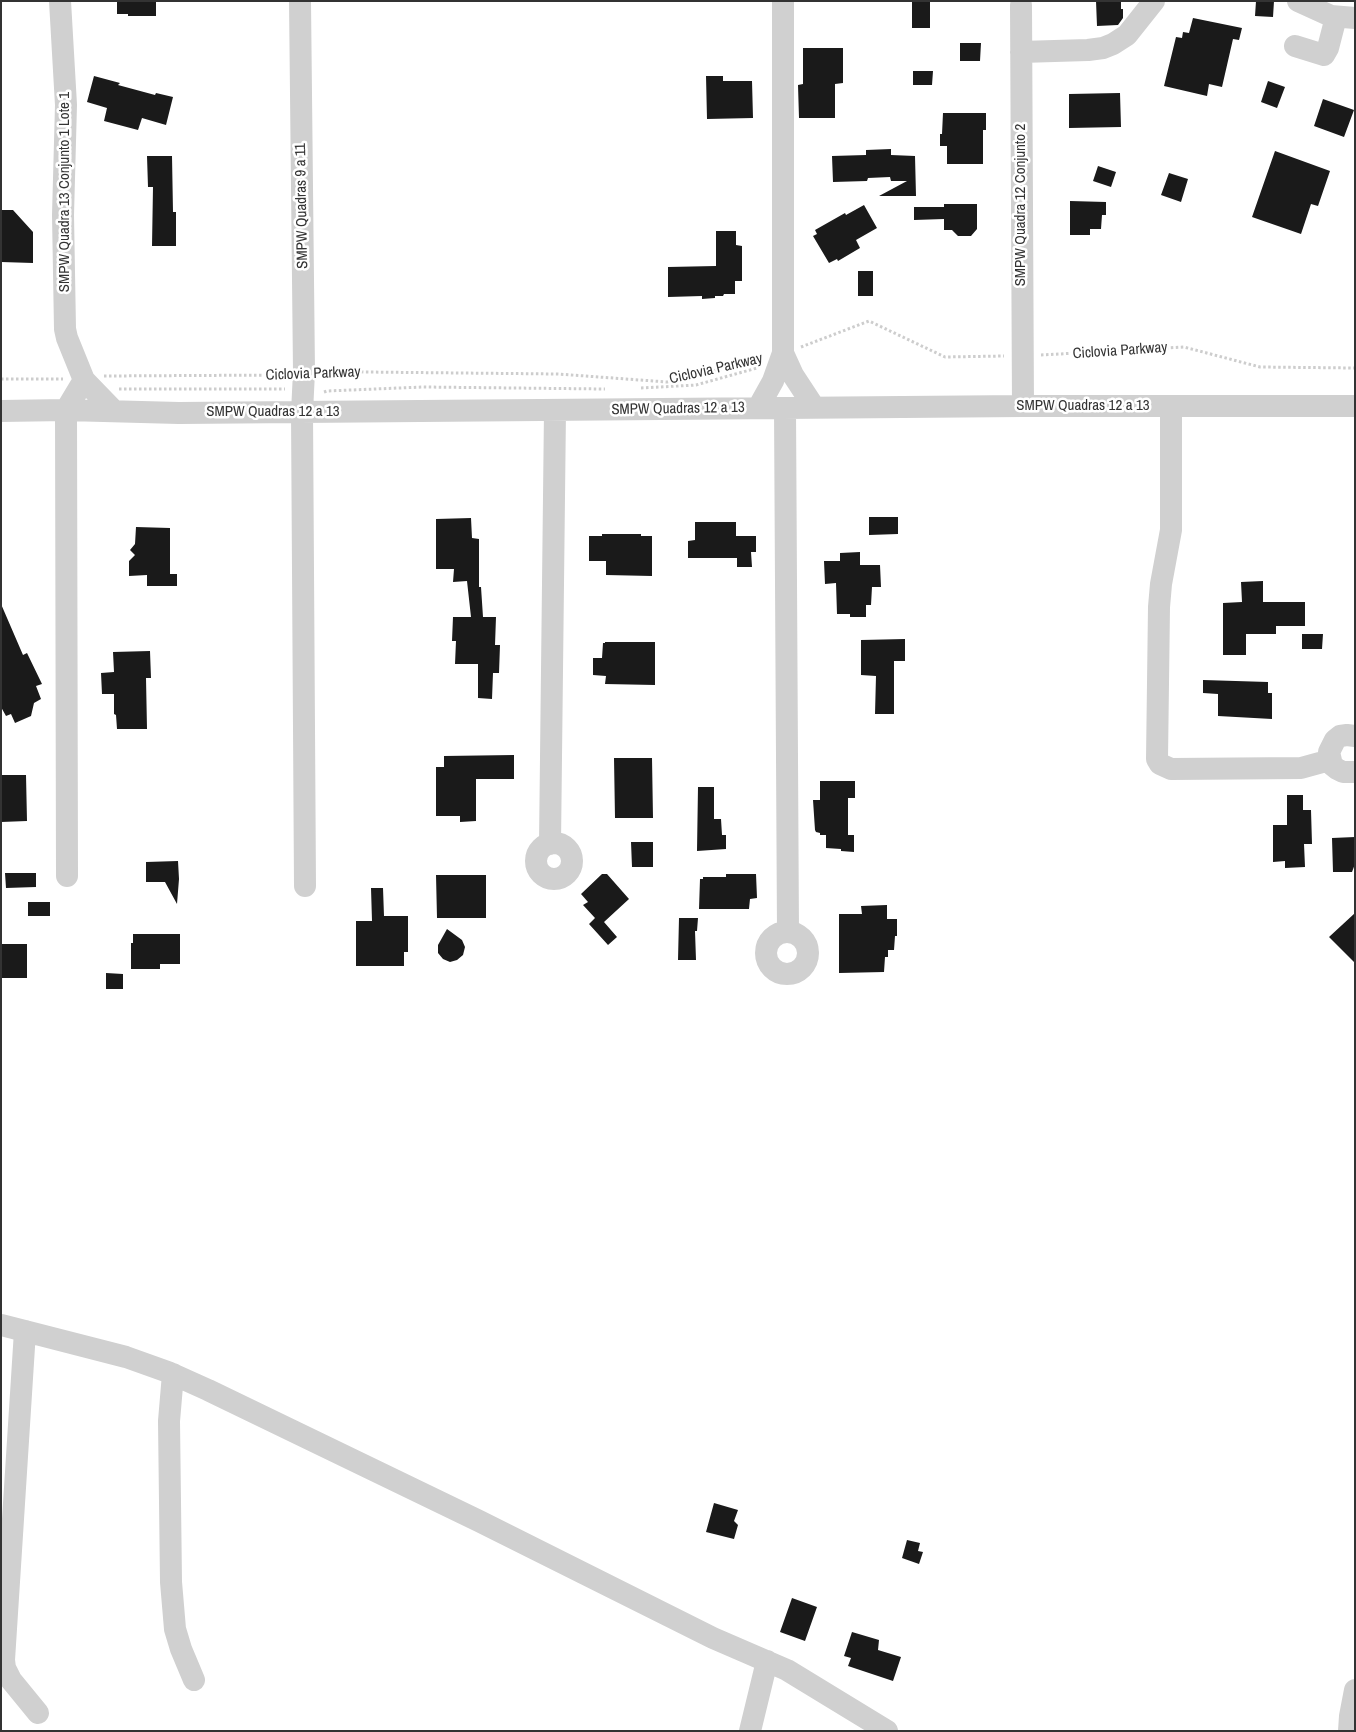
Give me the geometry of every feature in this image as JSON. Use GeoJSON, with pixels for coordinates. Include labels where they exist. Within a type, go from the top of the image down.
{"type":"FeatureCollection","features":[{"type":"Feature","properties":{"kind":"street","name":"SMPW Quadra 13 Conjunto 1 Lote 1"},"geometry":{"type":"LineString","coordinates":[[60,1],[66,105],[63,206],[65,329],[67,338],[88,384],[114,411]]}},
{"type":"Feature","properties":{"kind":"street","name":"SMPW Quadras 9 a 11"},"geometry":{"type":"LineString","coordinates":[[300,1],[304,372],[305,886]]}},
{"type":"Feature","properties":{"kind":"street"},"geometry":{"type":"LineString","coordinates":[[758,408],[773,381],[782,357],[783,1]]}},
{"type":"Feature","properties":{"kind":"street"},"geometry":{"type":"LineString","coordinates":[[1021,52],[1088,50],[1114,44],[1127,35],[1142,18],[1153,1]]}},
{"type":"Feature","properties":{"kind":"street"},"geometry":{"type":"LineString","coordinates":[[1295,46],[1324,55],[1345,17],[1322,13],[1298,1]]}},
{"type":"Feature","properties":{"kind":"street","name":"SMPW Quadra 12 Conjunto 2"},"geometry":{"type":"LineString","coordinates":[[1021,2],[1023,406]]}},
{"type":"Feature","properties":{"kind":"street"},"geometry":{"type":"LineString","coordinates":[[782,357],[814,407]]}},
{"type":"Feature","properties":{"kind":"street"},"geometry":{"type":"LineString","coordinates":[[68,876],[66,410],[88,384]]}},
{"type":"Feature","properties":{"kind":"street","name":"SMPW Quadras 12 a 13"},"geometry":{"type":"LineString","coordinates":[[1,411],[114,411],[303,403],[555,410],[814,407],[1355,406]]}},
{"type":"Feature","properties":{"kind":"street"},"geometry":{"type":"LineString","coordinates":[[1171,406],[1171,530],[1159,606],[1157,760],[1160,764],[1171,769],[1302,768],[1330,760]]}},
{"type":"Feature","properties":{"kind":"street"},"geometry":{"type":"LineString","coordinates":[[785,408],[788,932]]}},
{"type":"Feature","properties":{"kind":"street"},"geometry":{"type":"LineString","coordinates":[[550,844],[555,410]]}},
{"type":"Feature","properties":{"kind":"street"},"geometry":{"type":"LineString","coordinates":[[1355,736],[1347,735],[1335,740],[1329,752],[1330,760],[1337,769],[1343,772],[1355,772]]}},
{"type":"Feature","properties":{"kind":"street"},"geometry":{"type":"LineString","coordinates":[[1,1325],[126,1357],[173,1374],[376,1470],[713,1638],[786,1670],[887,1731]]}},
{"type":"Feature","properties":{"kind":"street"},"geometry":{"type":"LineString","coordinates":[[25,1330],[4,1660],[5,1668],[11,1680],[38,1713]]}},
{"type":"Feature","properties":{"kind":"street"},"geometry":{"type":"LineString","coordinates":[[173,1374],[169,1421],[171,1582],[175,1629],[181,1650],[194,1680]]}},
{"type":"Feature","properties":{"kind":"street"},"geometry":{"type":"LineString","coordinates":[[750,1731],[767,1661]]}},
{"type":"Feature","properties":{"kind":"street"},"geometry":{"type":"LineString","coordinates":[[1349,1731],[1355,1690]]}},
{"type":"Feature","properties":{"kind":"path","name":"Ciclovia Parkway"},"geometry":{"type":"LineString","coordinates":[[1,379],[88,384],[107,375],[280,376],[304,372],[339,370],[364,372],[558,374],[667,382],[782,357],[870,321],[945,357],[1022,356],[1184,347],[1260,367],[1355,368]]}},
{"type":"Feature","properties":{"kind":"path"},"geometry":{"type":"LineString","coordinates":[[640,388],[696,385],[782,357]]}},
{"type":"Feature","properties":{"kind":"path"},"geometry":{"type":"LineString","coordinates":[[88,384],[292,388],[303,403],[327,391],[423,387],[611,389]]}},
{"type":"Feature","properties":{"kind":"building"},"geometry":{"type":"Polygon","coordinates":[[[117,1],[156,1],[156,16],[117,14],[117,1]]]}},
{"type":"Feature","properties":{"kind":"building"},"geometry":{"type":"Polygon","coordinates":[[[912,1],[930,1],[930,28],[912,28],[912,1]]]}},
{"type":"Feature","properties":{"kind":"building"},"geometry":{"type":"Polygon","coordinates":[[[1096,1],[1121,1],[1123,18],[1118,25],[1097,26],[1096,1]]]}},
{"type":"Feature","properties":{"kind":"building"},"geometry":{"type":"Polygon","coordinates":[[[1256,1],[1274,1],[1273,17],[1255,16],[1256,1]]]}},
{"type":"Feature","properties":{"kind":"building"},"geometry":{"type":"Polygon","coordinates":[[[1193,18],[1242,28],[1239,40],[1233,39],[1222,87],[1209,84],[1207,96],[1164,86],[1176,37],[1182,38],[1183,32],[1189,33],[1193,18]]]}},
{"type":"Feature","properties":{"kind":"building"},"geometry":{"type":"Polygon","coordinates":[[[960,43],[981,43],[980,61],[960,61],[960,43]]]}},
{"type":"Feature","properties":{"kind":"building"},"geometry":{"type":"Polygon","coordinates":[[[803,48],[843,48],[843,83],[835,84],[835,118],[799,118],[798,85],[803,84],[803,48]]]}},
{"type":"Feature","properties":{"kind":"building"},"geometry":{"type":"Polygon","coordinates":[[[913,71],[933,71],[932,85],[913,85],[913,71]]]}},
{"type":"Feature","properties":{"kind":"building"},"geometry":{"type":"Polygon","coordinates":[[[94,76],[155,95],[156,93],[173,97],[166,125],[142,118],[138,130],[104,121],[107,108],[87,102],[94,76]]]}},
{"type":"Feature","properties":{"kind":"building"},"geometry":{"type":"Polygon","coordinates":[[[706,76],[723,76],[723,81],[752,81],[753,118],[707,119],[706,76]]]}},
{"type":"Feature","properties":{"kind":"building"},"geometry":{"type":"Polygon","coordinates":[[[1268,81],[1285,87],[1277,108],[1261,102],[1268,81]]]}},
{"type":"Feature","properties":{"kind":"building"},"geometry":{"type":"Polygon","coordinates":[[[1120,93],[1121,127],[1069,128],[1069,94],[1120,93]]]}},
{"type":"Feature","properties":{"kind":"building"},"geometry":{"type":"Polygon","coordinates":[[[1323,99],[1354,110],[1344,137],[1314,126],[1323,99]]]}},
{"type":"Feature","properties":{"kind":"building"},"geometry":{"type":"Polygon","coordinates":[[[943,113],[986,113],[986,130],[983,130],[983,164],[947,164],[947,146],[940,146],[943,113]]]}},
{"type":"Feature","properties":{"kind":"building"},"geometry":{"type":"Polygon","coordinates":[[[891,149],[891,155],[915,156],[916,196],[879,196],[907,181],[891,181],[890,177],[868,178],[867,181],[833,182],[832,156],[866,155],[866,150],[891,149]]]}},
{"type":"Feature","properties":{"kind":"building"},"geometry":{"type":"Polygon","coordinates":[[[1275,151],[1330,171],[1318,206],[1311,204],[1301,234],[1252,217],[1275,151]]]}},
{"type":"Feature","properties":{"kind":"building"},"geometry":{"type":"Polygon","coordinates":[[[147,156],[172,156],[173,212],[176,212],[176,246],[152,246],[153,187],[148,187],[147,156]]]}},
{"type":"Feature","properties":{"kind":"building"},"geometry":{"type":"Polygon","coordinates":[[[1098,166],[1116,172],[1111,187],[1093,181],[1098,166]]]}},
{"type":"Feature","properties":{"kind":"building"},"geometry":{"type":"Polygon","coordinates":[[[1169,173],[1188,179],[1181,202],[1161,195],[1169,173]]]}},
{"type":"Feature","properties":{"kind":"building"},"geometry":{"type":"Polygon","coordinates":[[[1070,201],[1106,202],[1106,215],[1102,215],[1101,229],[1090,229],[1090,235],[1070,235],[1070,201]]]}},
{"type":"Feature","properties":{"kind":"building"},"geometry":{"type":"Polygon","coordinates":[[[944,204],[977,204],[977,229],[971,236],[958,236],[952,230],[944,230],[944,219],[914,220],[914,207],[944,207],[944,204]]]}},
{"type":"Feature","properties":{"kind":"building"},"geometry":{"type":"Polygon","coordinates":[[[864,205],[877,228],[856,240],[860,248],[838,261],[837,259],[829,263],[813,236],[817,234],[815,230],[845,213],[846,215],[864,205]]]}},
{"type":"Feature","properties":{"kind":"building"},"geometry":{"type":"Polygon","coordinates":[[[1,210],[13,210],[33,232],[33,263],[1,262],[1,210]]]}},
{"type":"Feature","properties":{"kind":"building"},"geometry":{"type":"Polygon","coordinates":[[[716,231],[736,231],[736,245],[742,246],[742,281],[735,281],[735,294],[724,294],[723,296],[715,296],[715,298],[702,299],[702,296],[668,297],[668,267],[716,266],[716,231]]]}},
{"type":"Feature","properties":{"kind":"building"},"geometry":{"type":"Polygon","coordinates":[[[858,271],[873,271],[873,296],[858,296],[858,271]]]}},
{"type":"Feature","properties":{"kind":"building"},"geometry":{"type":"Polygon","coordinates":[[[869,517],[898,517],[898,534],[869,535],[869,517]]]}},
{"type":"Feature","properties":{"kind":"building"},"geometry":{"type":"Polygon","coordinates":[[[471,518],[472,538],[479,539],[479,587],[481,587],[483,617],[496,617],[495,645],[500,645],[499,673],[493,673],[492,699],[478,698],[478,664],[455,664],[456,641],[452,641],[453,617],[471,617],[467,581],[453,582],[454,569],[436,569],[436,519],[471,518]]]}},
{"type":"Feature","properties":{"kind":"building"},"geometry":{"type":"Polygon","coordinates":[[[695,522],[736,522],[736,536],[756,536],[756,552],[751,552],[752,567],[737,567],[737,558],[688,558],[688,541],[695,540],[695,522]]]}},
{"type":"Feature","properties":{"kind":"building"},"geometry":{"type":"Polygon","coordinates":[[[136,527],[170,528],[170,574],[177,574],[177,586],[147,586],[147,575],[129,576],[129,561],[135,555],[130,550],[135,544],[136,527]]]}},
{"type":"Feature","properties":{"kind":"building"},"geometry":{"type":"Polygon","coordinates":[[[602,534],[641,534],[641,536],[652,536],[652,576],[606,575],[606,561],[589,561],[589,536],[602,536],[602,534]]]}},
{"type":"Feature","properties":{"kind":"building"},"geometry":{"type":"Polygon","coordinates":[[[860,552],[860,565],[880,565],[881,587],[872,587],[871,605],[866,605],[866,617],[850,617],[850,614],[837,614],[836,583],[825,584],[824,561],[840,561],[840,553],[860,552]]]}},
{"type":"Feature","properties":{"kind":"building"},"geometry":{"type":"Polygon","coordinates":[[[1263,581],[1263,602],[1305,602],[1305,626],[1276,626],[1276,634],[1246,634],[1246,655],[1223,655],[1223,603],[1242,602],[1241,582],[1263,581]]]}},
{"type":"Feature","properties":{"kind":"building"},"geometry":{"type":"Polygon","coordinates":[[[1,604],[23,655],[27,653],[42,684],[36,686],[41,699],[34,703],[31,716],[15,723],[11,714],[6,716],[1,707],[1,604]]]}},
{"type":"Feature","properties":{"kind":"building"},"geometry":{"type":"Polygon","coordinates":[[[1302,634],[1323,634],[1322,649],[1302,649],[1302,634]]]}},
{"type":"Feature","properties":{"kind":"building"},"geometry":{"type":"Polygon","coordinates":[[[905,639],[905,661],[894,661],[894,714],[875,714],[876,676],[861,675],[861,640],[905,639]]]}},
{"type":"Feature","properties":{"kind":"building"},"geometry":{"type":"Polygon","coordinates":[[[655,642],[655,685],[605,684],[606,676],[593,675],[593,658],[602,658],[603,643],[655,642]]]}},
{"type":"Feature","properties":{"kind":"building"},"geometry":{"type":"Polygon","coordinates":[[[150,651],[151,678],[146,678],[147,729],[117,729],[116,715],[114,714],[114,694],[102,694],[101,673],[114,672],[113,652],[150,651]]]}},
{"type":"Feature","properties":{"kind":"building"},"geometry":{"type":"Polygon","coordinates":[[[1203,680],[1268,682],[1268,693],[1272,693],[1272,719],[1218,716],[1218,694],[1203,693],[1203,680]]]}},
{"type":"Feature","properties":{"kind":"building"},"geometry":{"type":"Polygon","coordinates":[[[514,755],[514,779],[476,779],[476,821],[460,822],[460,816],[436,816],[436,767],[444,767],[444,756],[514,755]]]}},
{"type":"Feature","properties":{"kind":"building"},"geometry":{"type":"Polygon","coordinates":[[[614,758],[652,758],[653,818],[615,818],[614,758]]]}},
{"type":"Feature","properties":{"kind":"building"},"geometry":{"type":"Polygon","coordinates":[[[1,775],[26,775],[27,821],[1,822],[1,775]]]}},
{"type":"Feature","properties":{"kind":"building"},"geometry":{"type":"Polygon","coordinates":[[[820,781],[855,781],[855,798],[848,798],[848,835],[854,835],[854,852],[826,848],[826,835],[820,835],[815,830],[813,800],[820,800],[820,781]]]}},
{"type":"Feature","properties":{"kind":"building"},"geometry":{"type":"Polygon","coordinates":[[[698,787],[714,787],[714,819],[721,819],[722,835],[726,835],[726,849],[697,851],[698,787]]]}},
{"type":"Feature","properties":{"kind":"building"},"geometry":{"type":"Polygon","coordinates":[[[1287,795],[1303,795],[1303,810],[1311,810],[1312,844],[1304,844],[1305,867],[1285,868],[1285,861],[1273,862],[1273,825],[1287,825],[1287,795]]]}},
{"type":"Feature","properties":{"kind":"building"},"geometry":{"type":"Polygon","coordinates":[[[1355,837],[1355,864],[1352,872],[1333,872],[1332,838],[1355,837]]]}},
{"type":"Feature","properties":{"kind":"building"},"geometry":{"type":"Polygon","coordinates":[[[631,842],[653,842],[653,867],[632,867],[631,842]]]}},
{"type":"Feature","properties":{"kind":"building"},"geometry":{"type":"Polygon","coordinates":[[[178,861],[177,904],[165,882],[146,882],[146,862],[178,861]]]}},
{"type":"Feature","properties":{"kind":"building"},"geometry":{"type":"Polygon","coordinates":[[[5,873],[36,873],[36,887],[6,888],[5,873]]]}},
{"type":"Feature","properties":{"kind":"building"},"geometry":{"type":"Polygon","coordinates":[[[602,874],[607,874],[629,899],[604,922],[617,937],[608,945],[589,924],[595,918],[583,905],[588,902],[581,894],[602,874]]]}},
{"type":"Feature","properties":{"kind":"building"},"geometry":{"type":"Polygon","coordinates":[[[726,874],[756,874],[757,898],[750,899],[749,909],[699,909],[700,879],[703,879],[703,877],[726,877],[726,874]]]}},
{"type":"Feature","properties":{"kind":"building"},"geometry":{"type":"Polygon","coordinates":[[[436,875],[486,875],[486,918],[437,918],[436,875]]]}},
{"type":"Feature","properties":{"kind":"building"},"geometry":{"type":"Polygon","coordinates":[[[371,888],[383,888],[384,916],[408,916],[408,952],[404,952],[404,966],[356,966],[356,921],[372,921],[371,888]]]}},
{"type":"Feature","properties":{"kind":"building"},"geometry":{"type":"Polygon","coordinates":[[[28,902],[50,902],[50,916],[28,916],[28,902]]]}},
{"type":"Feature","properties":{"kind":"building"},"geometry":{"type":"Polygon","coordinates":[[[887,905],[887,919],[897,919],[897,936],[895,936],[894,950],[888,950],[888,957],[885,957],[884,972],[839,973],[839,914],[862,914],[861,906],[887,905]]]}},
{"type":"Feature","properties":{"kind":"building"},"geometry":{"type":"Polygon","coordinates":[[[1355,913],[1355,963],[1329,937],[1355,913]]]}},
{"type":"Feature","properties":{"kind":"building"},"geometry":{"type":"Polygon","coordinates":[[[679,918],[698,918],[697,931],[695,931],[696,960],[678,960],[679,918]]]}},
{"type":"Feature","properties":{"kind":"building"},"geometry":{"type":"Polygon","coordinates":[[[447,929],[462,940],[465,947],[463,955],[457,960],[450,962],[443,959],[438,953],[438,945],[447,929]]]}},
{"type":"Feature","properties":{"kind":"building"},"geometry":{"type":"Polygon","coordinates":[[[133,934],[180,934],[180,964],[160,964],[160,969],[131,969],[133,934]]]}},
{"type":"Feature","properties":{"kind":"building"},"geometry":{"type":"Polygon","coordinates":[[[1,944],[27,944],[27,978],[1,978],[1,944]]]}},
{"type":"Feature","properties":{"kind":"building"},"geometry":{"type":"Polygon","coordinates":[[[106,973],[123,974],[123,989],[106,989],[106,973]]]}},
{"type":"Feature","properties":{"kind":"building"},"geometry":{"type":"Polygon","coordinates":[[[714,1503],[738,1510],[734,1521],[738,1525],[734,1539],[706,1532],[714,1503]]]}},
{"type":"Feature","properties":{"kind":"building"},"geometry":{"type":"Polygon","coordinates":[[[907,1540],[920,1543],[918,1551],[923,1552],[919,1564],[902,1558],[907,1540]]]}},
{"type":"Feature","properties":{"kind":"building"},"geometry":{"type":"Polygon","coordinates":[[[792,1598],[817,1607],[805,1641],[780,1632],[792,1598]]]}},
{"type":"Feature","properties":{"kind":"building"},"geometry":{"type":"Polygon","coordinates":[[[852,1632],[879,1640],[878,1650],[901,1657],[893,1681],[848,1666],[851,1658],[844,1656],[852,1632]]]}}]}
